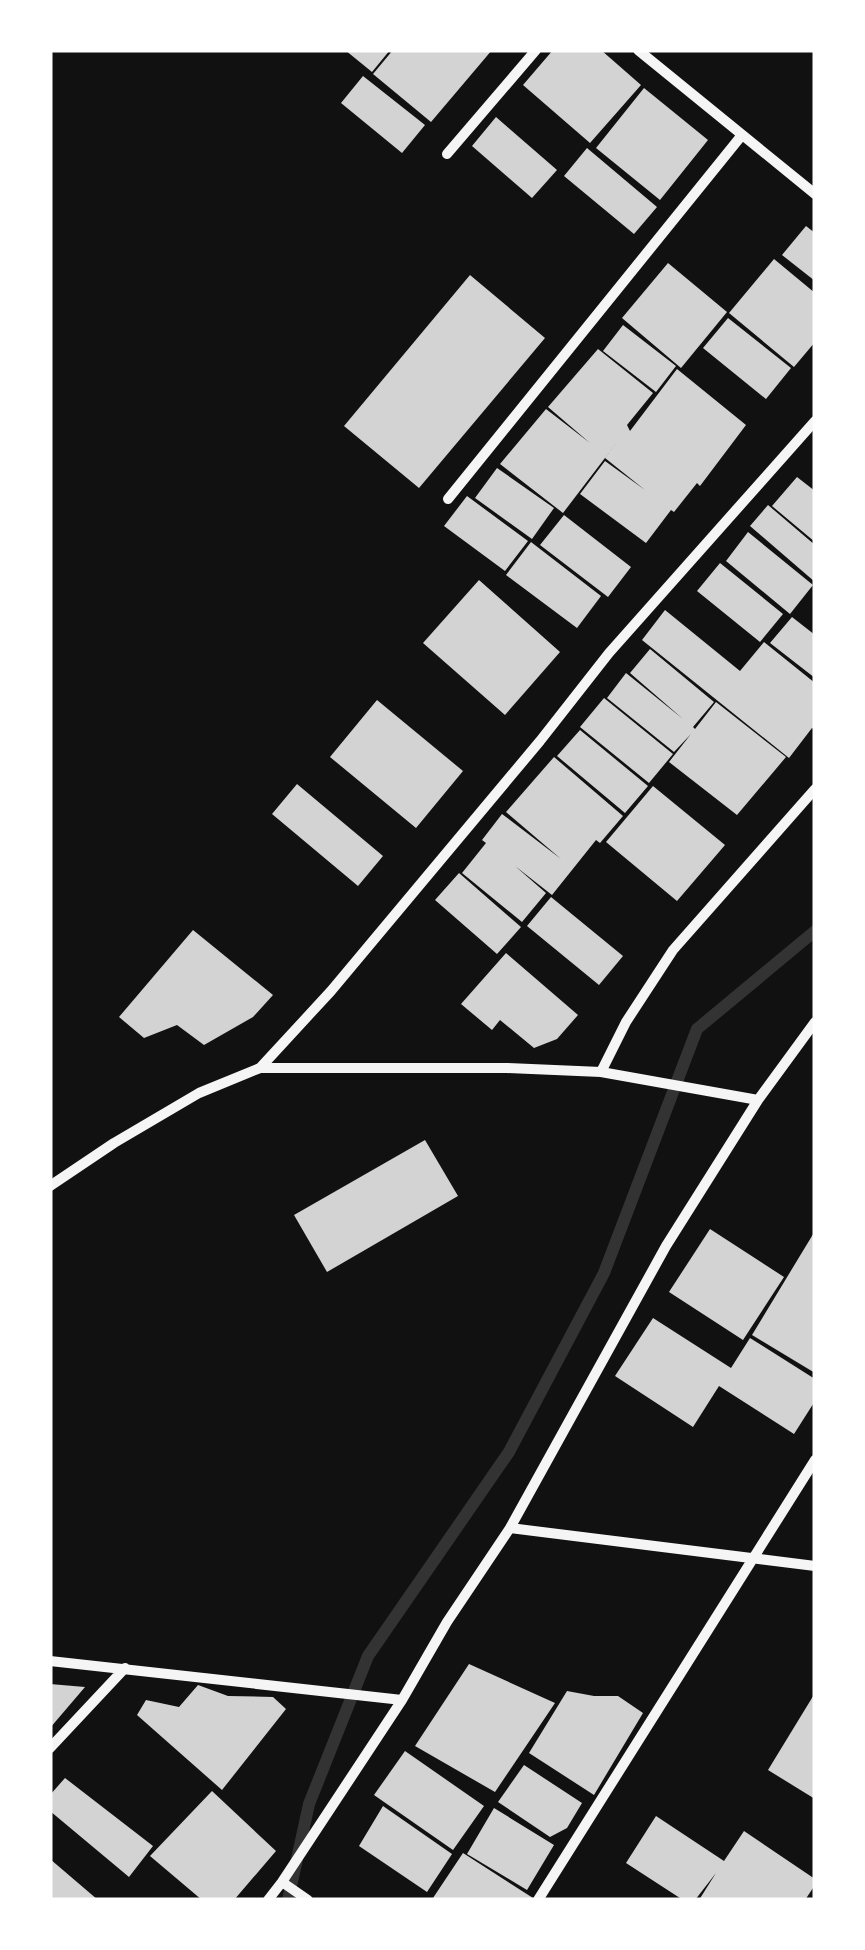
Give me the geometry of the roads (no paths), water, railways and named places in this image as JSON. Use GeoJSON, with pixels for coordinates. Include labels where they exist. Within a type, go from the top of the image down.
{"type":"FeatureCollection","features":[{"type":"Feature","properties":{"kind":"street"},"geometry":{"type":"LineString","coordinates":[[447,154],[536,50]]}},
{"type":"Feature","properties":{"kind":"street"},"geometry":{"type":"LineString","coordinates":[[638,50],[815,194]]}},
{"type":"Feature","properties":{"kind":"street"},"geometry":{"type":"LineString","coordinates":[[448,499],[742,135]]}},
{"type":"Feature","properties":{"kind":"street"},"geometry":{"type":"LineString","coordinates":[[260,1068],[343,976],[609,654],[815,422]]}},
{"type":"Feature","properties":{"kind":"street"},"geometry":{"type":"LineString","coordinates":[[601,1072],[626,1022],[673,950],[815,789]]}},
{"type":"Feature","properties":{"kind":"street"},"geometry":{"type":"LineString","coordinates":[[268,1900],[402,1700],[447,1622],[510,1528],[666,1246],[758,1100],[815,1022]]}},
{"type":"Feature","properties":{"kind":"street"},"geometry":{"type":"LineString","coordinates":[[50,1186],[198,1093],[260,1068],[601,1072],[758,1100]]}},
{"type":"Feature","properties":{"kind":"street"},"geometry":{"type":"LineString","coordinates":[[538,1900],[815,1460]]}},
{"type":"Feature","properties":{"kind":"street"},"geometry":{"type":"LineString","coordinates":[[510,1528],[815,1566]]}},
{"type":"Feature","properties":{"kind":"street"},"geometry":{"type":"LineString","coordinates":[[50,1661],[402,1700]]}},
{"type":"Feature","properties":{"kind":"street"},"geometry":{"type":"LineString","coordinates":[[50,1748],[125,1668]]}},
{"type":"Feature","properties":{"kind":"street"},"geometry":{"type":"LineString","coordinates":[[282,1882],[308,1900]]}},
{"type":"Feature","properties":{"kind":"waterway"},"geometry":{"type":"LineString","coordinates":[[288,1900],[309,1804],[368,1656],[509,1452],[604,1273],[697,1029],[815,931]]}}]}
